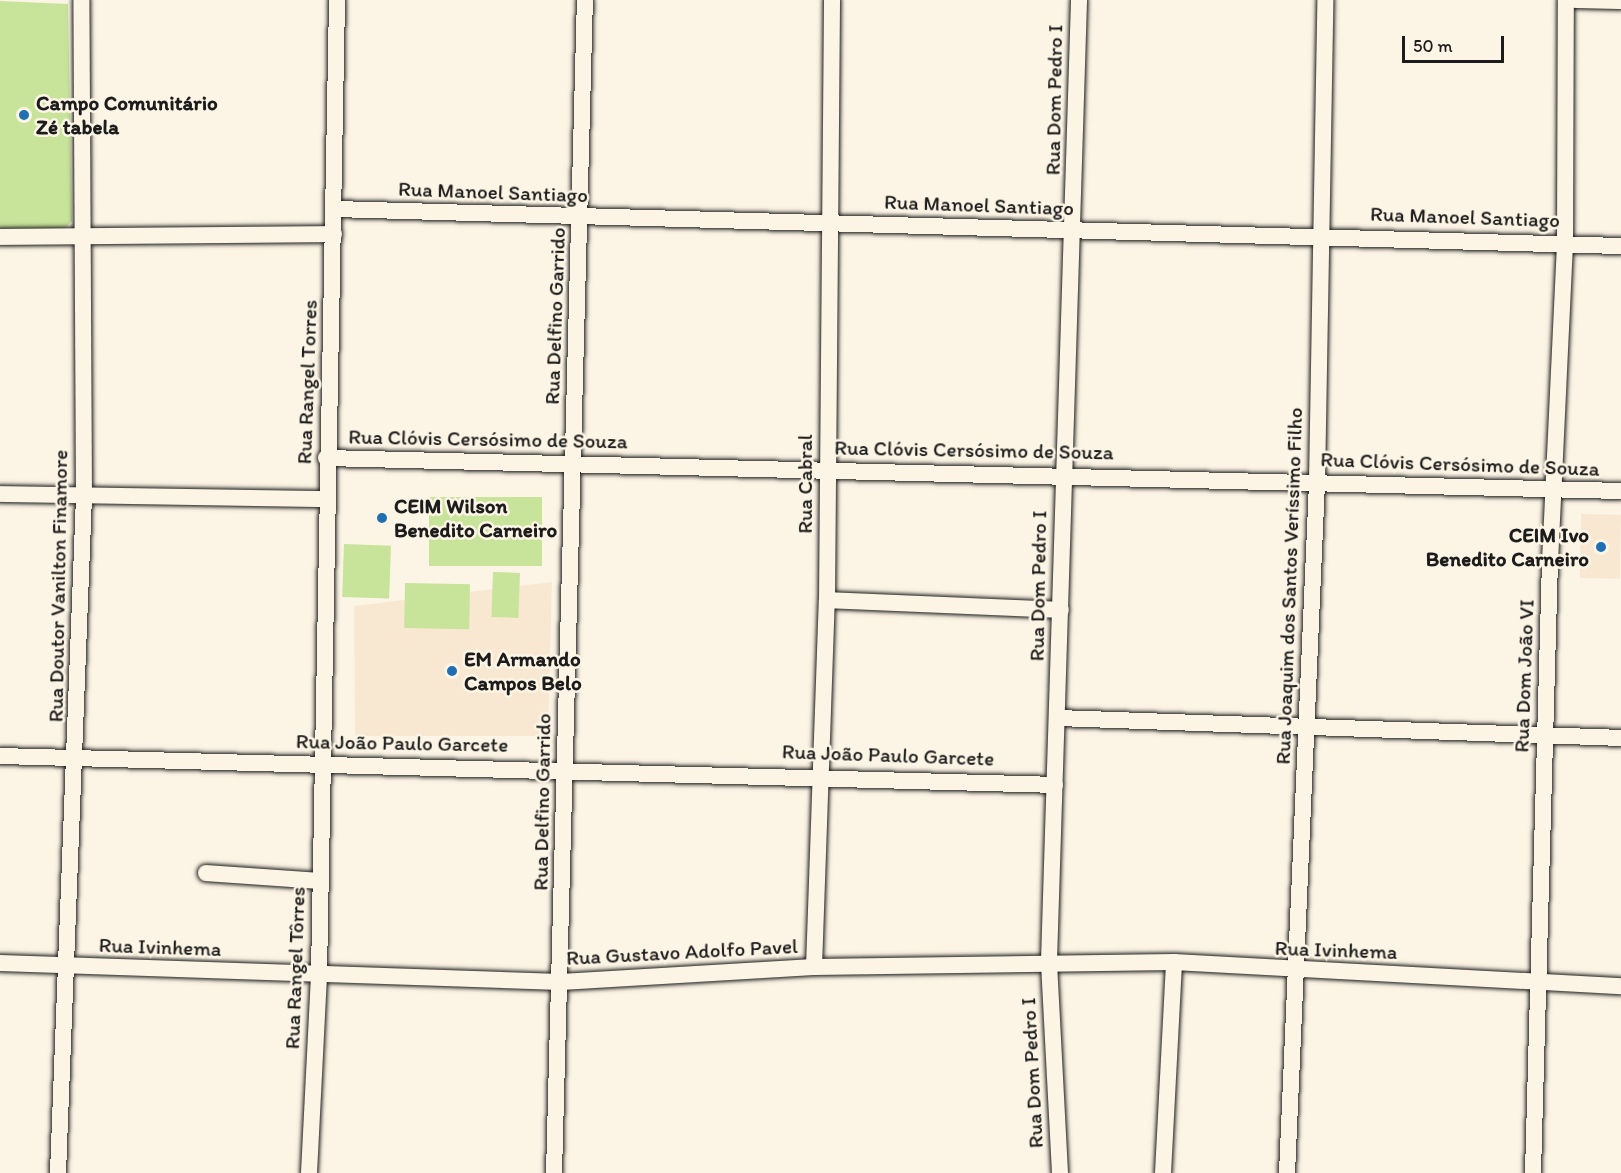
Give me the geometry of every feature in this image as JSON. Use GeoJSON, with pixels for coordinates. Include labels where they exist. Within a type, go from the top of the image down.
{"type":"FeatureCollection","features":[{"type":"Feature","properties":{"kind":"street","name":"Rua Doutor Vanilton Finamore"},"geometry":{"type":"LineString","coordinates":[[58,1173],[77,759],[84,496],[81,0]]}},
{"type":"Feature","properties":{"kind":"street","name":"Rua Rangel Torres"},"geometry":{"type":"LineString","coordinates":[[320,765],[326,458],[335,209],[337,0]]}},
{"type":"Feature","properties":{"kind":"street","name":"Rua Delfino Garrido"},"geometry":{"type":"LineString","coordinates":[[554,1173],[561,982],[585,0]]}},
{"type":"Feature","properties":{"kind":"street","name":"Rua Cabral"},"geometry":{"type":"LineString","coordinates":[[814,968],[827,600],[832,0]]}},
{"type":"Feature","properties":{"kind":"street","name":"Rua Dom Pedro I"},"geometry":{"type":"LineString","coordinates":[[1060,1173],[1049,961],[1074,231],[1079,0]]}},
{"type":"Feature","properties":{"kind":"street","name":"Rua Joaquim dos Santos Veríssimo Filho"},"geometry":{"type":"LineString","coordinates":[[1287,1173],[1317,482],[1325,0]]}},
{"type":"Feature","properties":{"kind":"street","name":"Rua Dom João VI"},"geometry":{"type":"LineString","coordinates":[[1533,1173],[1544,734],[1565,243],[1566,0]]}},
{"type":"Feature","properties":{"kind":"street"},"geometry":{"type":"LineString","coordinates":[[1575,0],[1621,1]]}},
{"type":"Feature","properties":{"kind":"street","name":"Rua Manoel Santiago"},"geometry":{"type":"LineString","coordinates":[[335,209],[1074,231],[1320,234],[1621,246]]}},
{"type":"Feature","properties":{"kind":"street"},"geometry":{"type":"LineString","coordinates":[[0,237],[334,234]]}},
{"type":"Feature","properties":{"kind":"street","name":"Rua Clóvis Cersósimo de Souza"},"geometry":{"type":"LineString","coordinates":[[326,458],[1064,474],[1621,491]]}},
{"type":"Feature","properties":{"kind":"street"},"geometry":{"type":"LineString","coordinates":[[0,494],[325,499]]}},
{"type":"Feature","properties":{"kind":"street"},"geometry":{"type":"LineString","coordinates":[[827,600],[1061,610]]}},
{"type":"Feature","properties":{"kind":"street"},"geometry":{"type":"LineString","coordinates":[[1058,718],[1621,738]]}},
{"type":"Feature","properties":{"kind":"street","name":"Rua João Paulo Garcete"},"geometry":{"type":"LineString","coordinates":[[0,756],[320,765],[565,767],[822,774],[1055,784]]}},
{"type":"Feature","properties":{"kind":"street","name":"Rua Rangel Tôrres"},"geometry":{"type":"LineString","coordinates":[[309,1173],[318,974],[320,765]]}},
{"type":"Feature","properties":{"kind":"street"},"geometry":{"type":"LineString","coordinates":[[206,873],[320,881]]}},
{"type":"Feature","properties":{"kind":"street","name":"Rua Ivinhema"},"geometry":{"type":"LineString","coordinates":[[1049,961],[1174,962],[1297,972],[1538,980],[1621,986]]}},
{"type":"Feature","properties":{"kind":"street","name":"Rua Gustavo Adolfo Pavel"},"geometry":{"type":"LineString","coordinates":[[318,974],[561,982],[814,968],[1049,961]]}},
{"type":"Feature","properties":{"kind":"street"},"geometry":{"type":"LineString","coordinates":[[1163,1173],[1174,962]]}},
{"type":"Feature","properties":{"kind":"street","name":"Rua Ivinhema"},"geometry":{"type":"LineString","coordinates":[[0,963],[318,974]]}},
{"type":"Feature","properties":{"kind":"shaded area","name":"CEIM Ivo Benedito Carneiro"},"geometry":{"type":"Polygon","coordinates":[[[1581,514],[1621,515],[1620,579],[1580,578],[1581,514]]]}},
{"type":"Feature","properties":{"kind":"shaded area","name":"EM Armando Campos Belo"},"geometry":{"type":"Polygon","coordinates":[[[552,582],[548,736],[355,736],[354,606],[552,582]]]}},
{"type":"Feature","properties":{"kind":"green space"},"geometry":{"type":"Polygon","coordinates":[[[0,1],[68,4],[72,221],[64,229],[0,230],[0,1]]]}},
{"type":"Feature","properties":{"kind":"green space"},"geometry":{"type":"Polygon","coordinates":[[[429,497],[542,497],[542,566],[429,566],[429,497]]]}},
{"type":"Feature","properties":{"kind":"green space"},"geometry":{"type":"Polygon","coordinates":[[[344,544],[391,546],[389,599],[342,597],[344,544]]]}},
{"type":"Feature","properties":{"kind":"green space"},"geometry":{"type":"Polygon","coordinates":[[[493,572],[520,573],[518,618],[491,617],[493,572]]]}},
{"type":"Feature","properties":{"kind":"green space"},"geometry":{"type":"Polygon","coordinates":[[[405,583],[470,584],[469,629],[404,628],[405,583]]]}},
{"type":"Feature","properties":{"kind":"place","name":"Campo Comunitário Zé tabela"},"geometry":{"type":"Point","coordinates":[24,115]}},
{"type":"Feature","properties":{"kind":"place","name":"CEIM Wilson Benedito Carneiro"},"geometry":{"type":"Point","coordinates":[382,518]}},
{"type":"Feature","properties":{"kind":"place","name":"CEIM Ivo Benedito Carneiro"},"geometry":{"type":"Point","coordinates":[1601,547]}},
{"type":"Feature","properties":{"kind":"place","name":"EM Armando Campos Belo"},"geometry":{"type":"Point","coordinates":[452,671]}}]}
